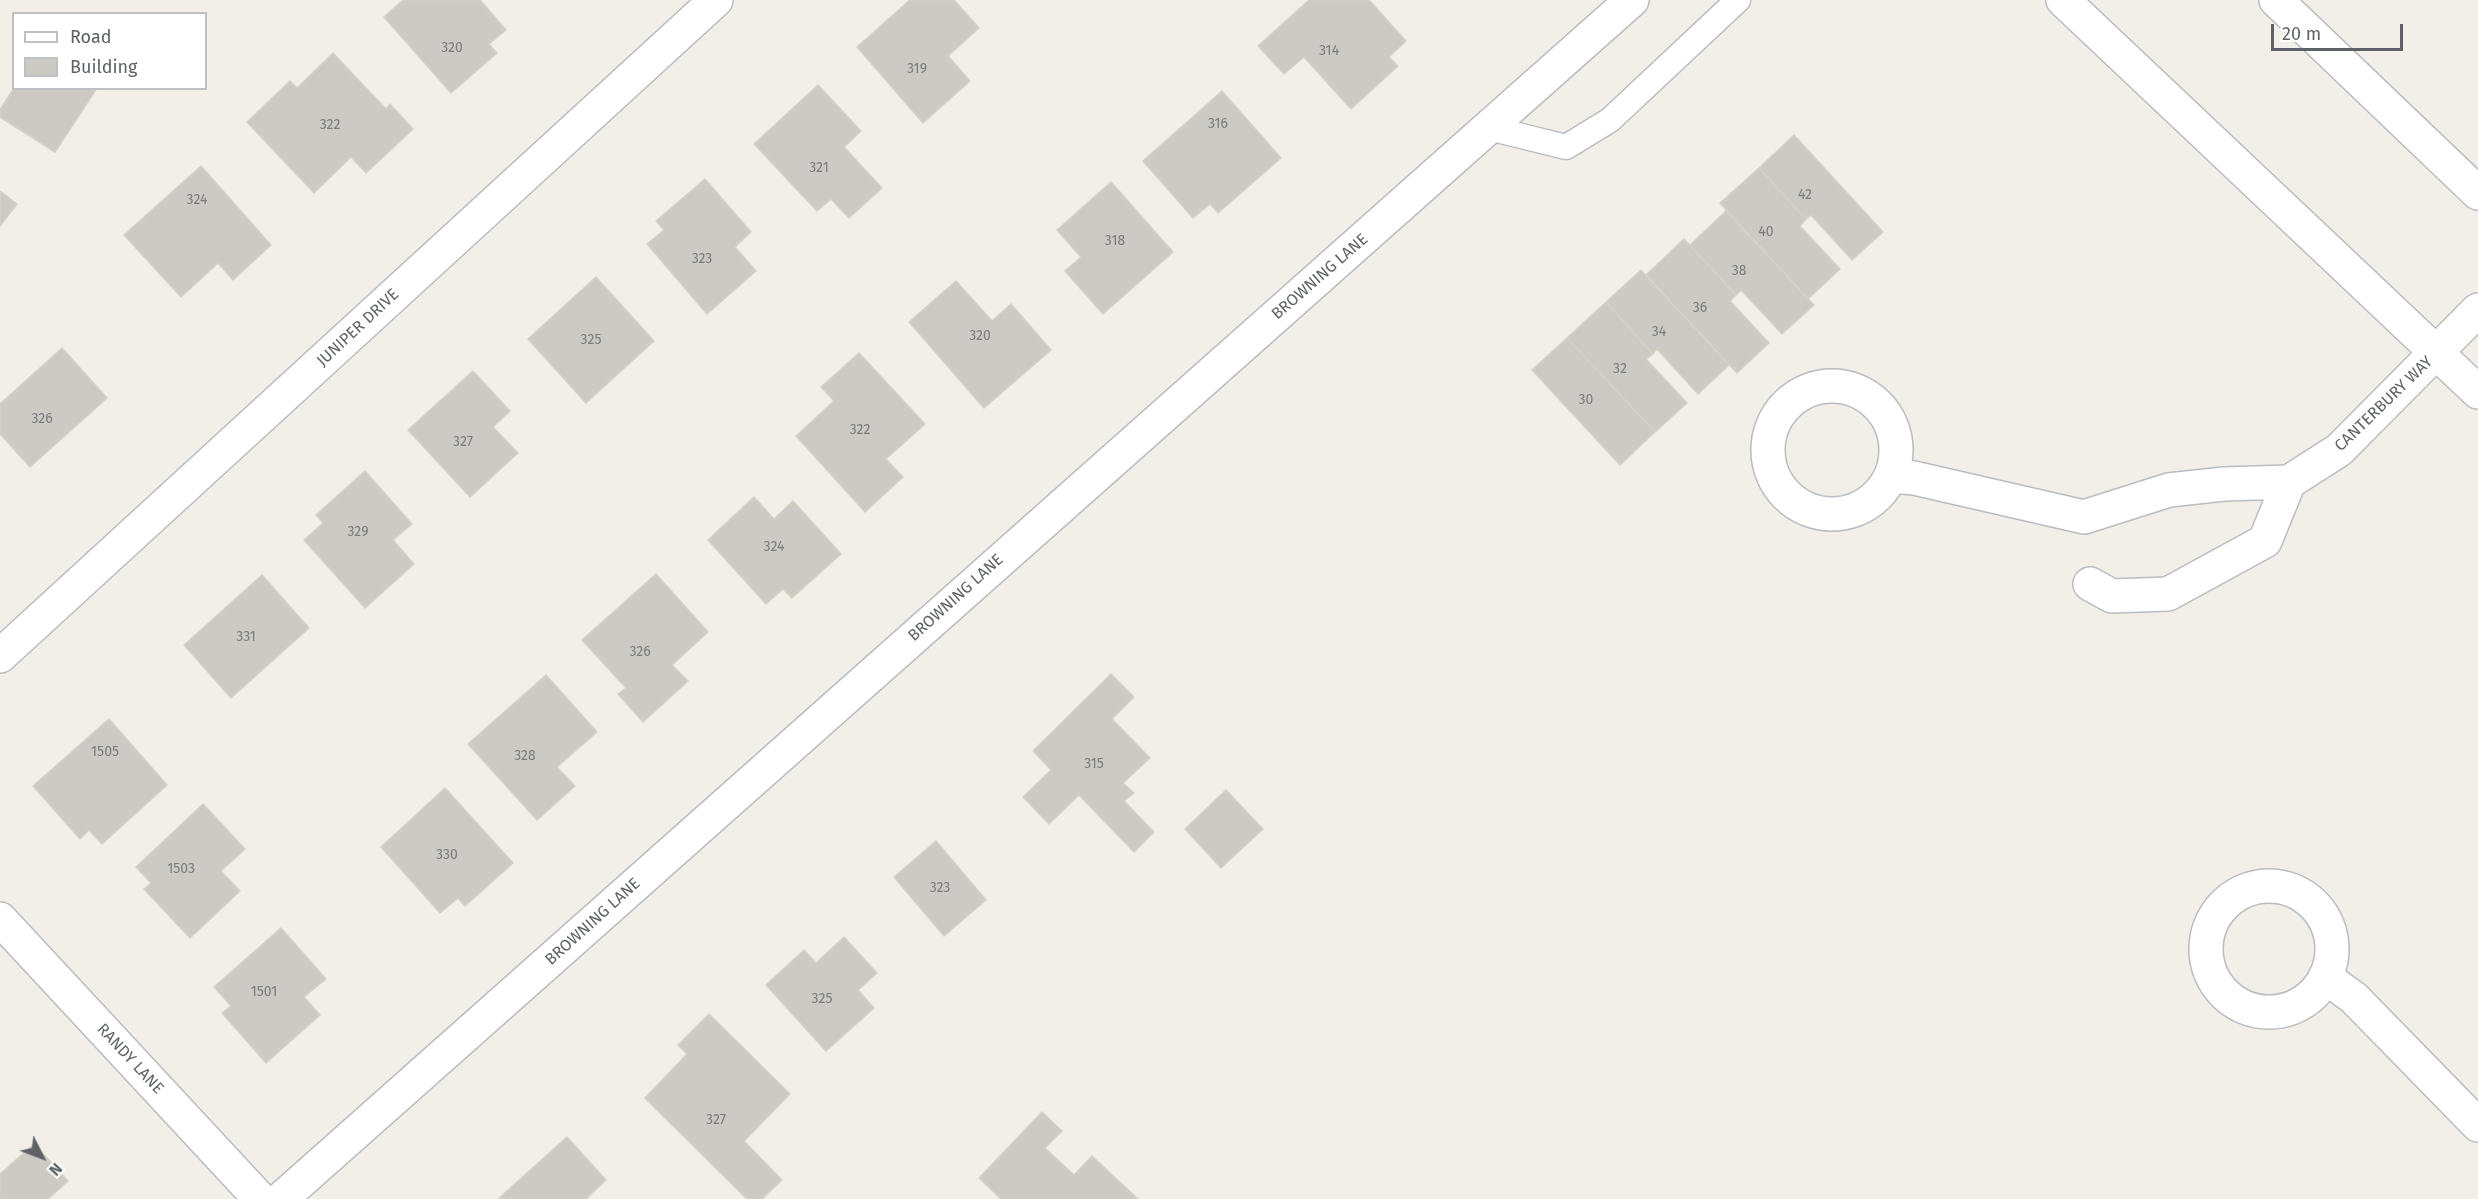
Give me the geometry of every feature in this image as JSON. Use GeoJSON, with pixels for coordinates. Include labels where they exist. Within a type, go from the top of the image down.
{"type":"FeatureCollection","features":[{"type":"Feature","properties":{"kind":"street","name":"JUNIPER DRIVE"},"geometry":{"type":"LineString","coordinates":[[0,657],[716,0]]}},
{"type":"Feature","properties":{"kind":"street","name":"BROWNING LANE"},"geometry":{"type":"LineString","coordinates":[[281,1199],[1632,0]]}},
{"type":"Feature","properties":{"kind":"street"},"geometry":{"type":"LineString","coordinates":[[2063,0],[2478,392]]}},
{"type":"Feature","properties":{"kind":"street"},"geometry":{"type":"LineString","coordinates":[[2276,0],[2478,194]]}},
{"type":"Feature","properties":{"kind":"street","name":"CANTERBURY WAY"},"geometry":{"type":"LineString","coordinates":[[2289,482],[2339,450],[2478,310]]}},
{"type":"Feature","properties":{"kind":"street"},"geometry":{"type":"LineString","coordinates":[[1892,476],[1914,478],[2084,517],[2169,490],[2224,484],[2289,482],[2265,541],[2168,594],[2112,596],[2090,584]]}},
{"type":"Feature","properties":{"kind":"street","name":"RANDY LANE"},"geometry":{"type":"LineString","coordinates":[[0,919],[260,1199]]}},
{"type":"Feature","properties":{"kind":"street"},"geometry":{"type":"LineString","coordinates":[[2325,976],[2354,998],[2478,1125]]}},
{"type":"Feature","properties":{"kind":"lane"},"geometry":{"type":"LineString","coordinates":[[1489,128],[1566,147],[1610,120],[1738,0]]}},
{"type":"Feature","properties":{"kind":"building"},"geometry":{"type":"Polygon","coordinates":[[[403,0],[480,0],[506,30],[489,44],[497,53],[451,93],[384,17],[403,0]]]}},
{"type":"Feature","properties":{"kind":"building"},"geometry":{"type":"Polygon","coordinates":[[[910,0],[954,0],[979,28],[948,56],[970,81],[923,123],[857,47],[910,0]]]}},
{"type":"Feature","properties":{"kind":"building"},"geometry":{"type":"Polygon","coordinates":[[[1309,0],[1369,0],[1406,41],[1389,57],[1398,66],[1351,109],[1304,57],[1284,74],[1258,46],[1309,0]]]}},
{"type":"Feature","properties":{"kind":"building"},"geometry":{"type":"Polygon","coordinates":[[[333,53],[386,109],[390,104],[413,129],[366,173],[351,157],[314,193],[247,122],[290,81],[297,88],[333,53]]]}},
{"type":"Feature","properties":{"kind":"building"},"geometry":{"type":"Polygon","coordinates":[[[818,85],[861,131],[844,147],[882,188],[849,218],[831,199],[817,211],[754,144],[818,85]]]}},
{"type":"Feature","properties":{"kind":"building"},"geometry":{"type":"Polygon","coordinates":[[[13,90],[96,90],[55,152],[0,117],[0,110],[13,90]]]}},
{"type":"Feature","properties":{"kind":"building"},"geometry":{"type":"Polygon","coordinates":[[[1222,91],[1281,158],[1218,213],[1210,204],[1193,218],[1143,161],[1222,91]]]}},
{"type":"Feature","properties":{"kind":"building"},"geometry":{"type":"Polygon","coordinates":[[[1794,135],[1883,232],[1852,260],[1811,215],[1806,219],[1759,168],[1794,135]]]}},
{"type":"Feature","properties":{"kind":"building"},"geometry":{"type":"Polygon","coordinates":[[[201,166],[271,245],[233,280],[218,263],[181,297],[124,235],[201,166]]]}},
{"type":"Feature","properties":{"kind":"building"},"geometry":{"type":"Polygon","coordinates":[[[1759,168],[1806,219],[1800,226],[1840,269],[1808,299],[1720,203],[1759,168]]]}},
{"type":"Feature","properties":{"kind":"building"},"geometry":{"type":"Polygon","coordinates":[[[705,179],[751,232],[735,247],[756,271],[707,314],[647,244],[664,230],[656,221],[705,179]]]}},
{"type":"Feature","properties":{"kind":"building"},"geometry":{"type":"Polygon","coordinates":[[[1111,182],[1173,252],[1103,314],[1065,271],[1081,257],[1057,230],[1111,182]]]}},
{"type":"Feature","properties":{"kind":"building"},"geometry":{"type":"Polygon","coordinates":[[[0,191],[17,204],[0,226],[0,191]]]}},
{"type":"Feature","properties":{"kind":"building"},"geometry":{"type":"Polygon","coordinates":[[[1726,211],[1814,305],[1782,334],[1741,290],[1736,295],[1690,245],[1726,211]]]}},
{"type":"Feature","properties":{"kind":"building"},"geometry":{"type":"Polygon","coordinates":[[[1684,239],[1736,295],[1730,301],[1769,343],[1737,373],[1646,275],[1684,239]]]}},
{"type":"Feature","properties":{"kind":"building"},"geometry":{"type":"Polygon","coordinates":[[[1641,270],[1729,365],[1698,394],[1657,349],[1653,354],[1606,302],[1641,270]]]}},
{"type":"Feature","properties":{"kind":"building"},"geometry":{"type":"Polygon","coordinates":[[[596,277],[654,341],[586,403],[528,339],[596,277]]]}},
{"type":"Feature","properties":{"kind":"building"},"geometry":{"type":"Polygon","coordinates":[[[956,281],[992,321],[1011,304],[1051,350],[984,408],[909,322],[956,281]]]}},
{"type":"Feature","properties":{"kind":"building"},"geometry":{"type":"Polygon","coordinates":[[[1606,302],[1653,354],[1646,359],[1687,403],[1655,432],[1567,338],[1606,302]]]}},
{"type":"Feature","properties":{"kind":"building"},"geometry":{"type":"Polygon","coordinates":[[[1567,338],[1655,432],[1620,465],[1532,370],[1567,338]]]}},
{"type":"Feature","properties":{"kind":"building"},"geometry":{"type":"Polygon","coordinates":[[[62,348],[107,398],[30,467],[0,434],[0,404],[62,348]]]}},
{"type":"Feature","properties":{"kind":"building"},"geometry":{"type":"Polygon","coordinates":[[[859,353],[925,424],[886,459],[903,477],[865,512],[796,436],[834,401],[821,387],[859,353]]]}},
{"type":"Feature","properties":{"kind":"building"},"geometry":{"type":"Polygon","coordinates":[[[473,371],[510,411],[493,427],[518,453],[470,497],[408,430],[473,371]]]}},
{"type":"Feature","properties":{"kind":"building"},"geometry":{"type":"Polygon","coordinates":[[[365,471],[412,524],[393,540],[414,564],[365,608],[304,540],[323,523],[316,515],[365,471]]]}},
{"type":"Feature","properties":{"kind":"building"},"geometry":{"type":"Polygon","coordinates":[[[754,497],[774,519],[793,501],[841,554],[792,598],[783,589],[766,604],[708,540],[754,497]]]}},
{"type":"Feature","properties":{"kind":"building"},"geometry":{"type":"Polygon","coordinates":[[[656,574],[708,632],[672,665],[688,681],[643,722],[618,694],[626,688],[582,640],[656,574]]]}},
{"type":"Feature","properties":{"kind":"building"},"geometry":{"type":"Polygon","coordinates":[[[262,575],[309,628],[231,698],[184,645],[262,575]]]}},
{"type":"Feature","properties":{"kind":"building"},"geometry":{"type":"Polygon","coordinates":[[[1111,674],[1134,697],[1112,719],[1150,758],[1123,783],[1134,793],[1124,801],[1154,832],[1134,852],[1079,795],[1049,824],[1023,797],[1051,770],[1033,751],[1111,674]]]}},
{"type":"Feature","properties":{"kind":"building"},"geometry":{"type":"Polygon","coordinates":[[[546,675],[597,732],[557,767],[575,786],[537,820],[468,744],[546,675]]]}},
{"type":"Feature","properties":{"kind":"building"},"geometry":{"type":"Polygon","coordinates":[[[109,719],[167,785],[102,844],[89,830],[80,839],[33,786],[109,719]]]}},
{"type":"Feature","properties":{"kind":"building"},"geometry":{"type":"Polygon","coordinates":[[[445,788],[513,863],[465,906],[458,898],[440,913],[381,847],[445,788]]]}},
{"type":"Feature","properties":{"kind":"building"},"geometry":{"type":"Polygon","coordinates":[[[1226,790],[1263,829],[1221,868],[1185,829],[1226,790]]]}},
{"type":"Feature","properties":{"kind":"building"},"geometry":{"type":"Polygon","coordinates":[[[203,804],[245,849],[221,871],[240,891],[190,938],[144,889],[151,883],[136,867],[203,804]]]}},
{"type":"Feature","properties":{"kind":"building"},"geometry":{"type":"Polygon","coordinates":[[[936,841],[986,900],[944,936],[894,877],[936,841]]]}},
{"type":"Feature","properties":{"kind":"building"},"geometry":{"type":"Polygon","coordinates":[[[281,928],[326,979],[304,997],[320,1015],[266,1063],[222,1013],[231,1006],[214,987],[281,928]]]}},
{"type":"Feature","properties":{"kind":"building"},"geometry":{"type":"Polygon","coordinates":[[[844,937],[877,973],[858,990],[874,1008],[826,1051],[766,985],[804,950],[816,963],[844,937]]]}},
{"type":"Feature","properties":{"kind":"building"},"geometry":{"type":"Polygon","coordinates":[[[709,1014],[790,1094],[744,1141],[782,1180],[762,1199],[747,1199],[645,1098],[687,1054],[678,1045],[709,1014]]]}},
{"type":"Feature","properties":{"kind":"building"},"geometry":{"type":"Polygon","coordinates":[[[1042,1112],[1062,1131],[1045,1148],[1074,1175],[1092,1156],[1138,1199],[1001,1199],[979,1178],[1042,1112]]]}},
{"type":"Feature","properties":{"kind":"building"},"geometry":{"type":"Polygon","coordinates":[[[567,1137],[606,1180],[586,1199],[498,1199],[567,1137]]]}},
{"type":"Feature","properties":{"kind":"building"},"geometry":{"type":"Polygon","coordinates":[[[34,1144],[68,1181],[48,1199],[0,1199],[0,1174],[34,1144]]]}}]}
